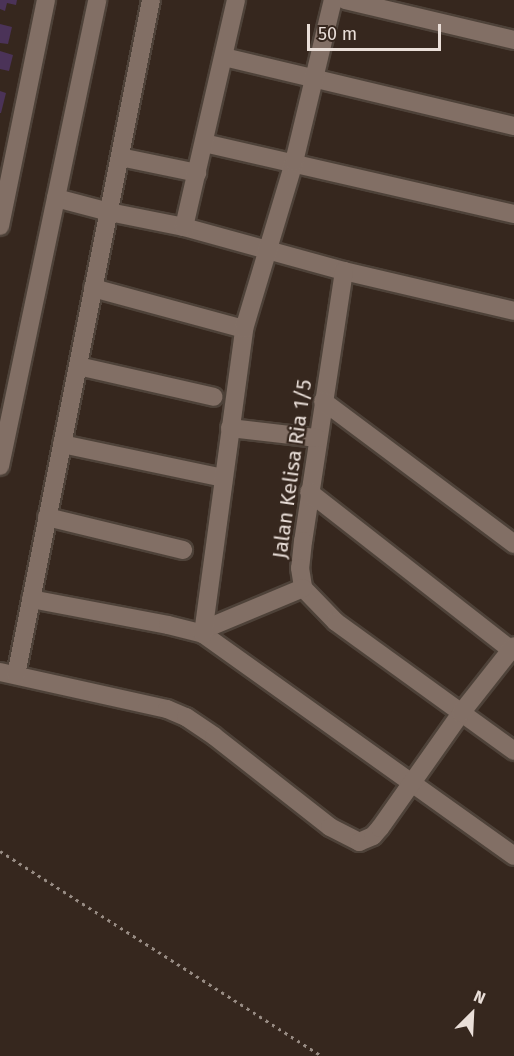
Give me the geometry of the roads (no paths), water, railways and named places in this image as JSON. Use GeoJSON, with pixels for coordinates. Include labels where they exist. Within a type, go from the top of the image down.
{"type":"FeatureCollection","features":[{"type":"Feature","properties":{"kind":"street"},"geometry":{"type":"LineString","coordinates":[[0,226],[46,0]]}},
{"type":"Feature","properties":{"kind":"street"},"geometry":{"type":"LineString","coordinates":[[0,466],[97,0]]}},
{"type":"Feature","properties":{"kind":"street"},"geometry":{"type":"LineString","coordinates":[[151,0],[31,599],[8,674],[167,709],[186,717],[336,831],[359,842],[372,837],[461,713],[512,648],[309,492]]}},
{"type":"Feature","properties":{"kind":"street"},"geometry":{"type":"LineString","coordinates":[[184,227],[236,0]]}},
{"type":"Feature","properties":{"kind":"street"},"geometry":{"type":"LineString","coordinates":[[204,632],[244,329],[294,162],[333,0]]}},
{"type":"Feature","properties":{"kind":"street"},"geometry":{"type":"LineString","coordinates":[[345,0],[514,40]]}},
{"type":"Feature","properties":{"kind":"street"},"geometry":{"type":"LineString","coordinates":[[224,57],[514,126]]}},
{"type":"Feature","properties":{"kind":"street"},"geometry":{"type":"LineString","coordinates":[[204,143],[514,214]]}},
{"type":"Feature","properties":{"kind":"street"},"geometry":{"type":"LineString","coordinates":[[120,157],[197,173]]}},
{"type":"Feature","properties":{"kind":"street"},"geometry":{"type":"LineString","coordinates":[[56,198],[109,212],[184,227],[344,271],[514,311]]}},
{"type":"Feature","properties":{"kind":"street","name":"Jalan Kelisa Ria 1/5"},"geometry":{"type":"LineString","coordinates":[[344,271],[309,492],[300,568],[303,588],[336,622],[514,751]]}},
{"type":"Feature","properties":{"kind":"street"},"geometry":{"type":"LineString","coordinates":[[93,288],[244,329]]}},
{"type":"Feature","properties":{"kind":"street"},"geometry":{"type":"LineString","coordinates":[[78,366],[214,397]]}},
{"type":"Feature","properties":{"kind":"street"},"geometry":{"type":"LineString","coordinates":[[323,401],[514,544]]}},
{"type":"Feature","properties":{"kind":"street"},"geometry":{"type":"LineString","coordinates":[[230,428],[317,438]]}},
{"type":"Feature","properties":{"kind":"street"},"geometry":{"type":"LineString","coordinates":[[62,444],[223,478]]}},
{"type":"Feature","properties":{"kind":"street"},"geometry":{"type":"LineString","coordinates":[[47,517],[183,550]]}},
{"type":"Feature","properties":{"kind":"street"},"geometry":{"type":"LineString","coordinates":[[204,632],[303,588]]}},
{"type":"Feature","properties":{"kind":"street"},"geometry":{"type":"LineString","coordinates":[[31,599],[204,632],[410,784],[514,856]]}}]}
